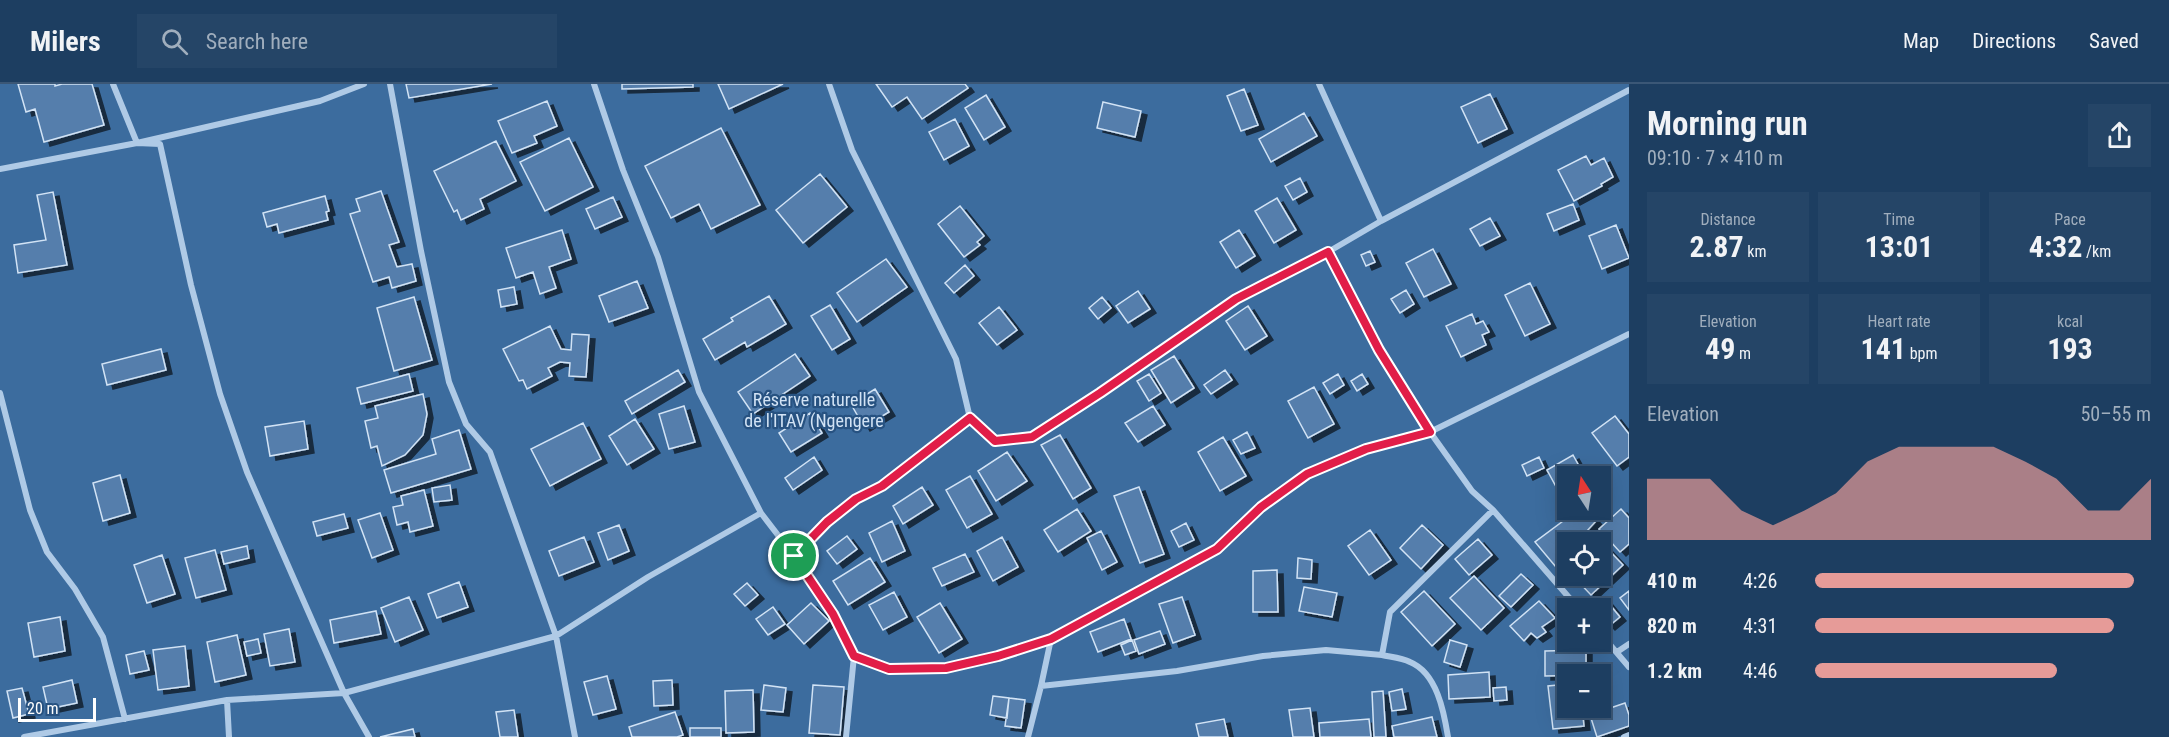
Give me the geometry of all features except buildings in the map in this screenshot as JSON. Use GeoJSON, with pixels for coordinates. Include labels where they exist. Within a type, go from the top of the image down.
{"type":"FeatureCollection","features":[{"type":"Feature","properties":{"kind":"street"},"geometry":{"type":"LineString","coordinates":[[113,84],[137,143]]}},
{"type":"Feature","properties":{"kind":"street"},"geometry":{"type":"LineString","coordinates":[[0,169],[137,143],[320,101],[364,84]]}},
{"type":"Feature","properties":{"kind":"street"},"geometry":{"type":"LineString","coordinates":[[390,84],[449,382],[466,424],[490,452],[556,636],[575,737]]}},
{"type":"Feature","properties":{"kind":"street"},"geometry":{"type":"LineString","coordinates":[[594,84],[623,170],[658,257],[699,392],[761,513],[794,556],[833,614],[854,656],[846,737]]}},
{"type":"Feature","properties":{"kind":"street"},"geometry":{"type":"LineString","coordinates":[[829,84],[852,150],[956,359],[970,418],[995,441],[1032,437],[1236,299],[1629,90]]}},
{"type":"Feature","properties":{"kind":"street"},"geometry":{"type":"LineString","coordinates":[[1319,84],[1381,221]]}},
{"type":"Feature","properties":{"kind":"street"},"geometry":{"type":"LineString","coordinates":[[137,143],[160,144],[190,285],[220,394],[247,472],[344,693],[369,737]]}},
{"type":"Feature","properties":{"kind":"street"},"geometry":{"type":"LineString","coordinates":[[1328,252],[1379,350],[1430,432],[1472,491],[1493,510],[1570,598]]}},
{"type":"Feature","properties":{"kind":"street"},"geometry":{"type":"LineString","coordinates":[[854,656],[889,669],[946,668],[998,656],[1051,639],[1217,549],[1261,507],[1307,474],[1366,449],[1430,432],[1629,334]]}},
{"type":"Feature","properties":{"kind":"street"},"geometry":{"type":"LineString","coordinates":[[0,393],[30,510],[47,552],[75,589],[103,637],[126,719]]}},
{"type":"Feature","properties":{"kind":"street"},"geometry":{"type":"LineString","coordinates":[[794,556],[827,522],[856,499],[882,486],[970,418]]}},
{"type":"Feature","properties":{"kind":"street"},"geometry":{"type":"LineString","coordinates":[[1382,655],[1390,612],[1493,510]]}},
{"type":"Feature","properties":{"kind":"street"},"geometry":{"type":"LineString","coordinates":[[24,737],[227,700],[344,693],[556,636],[648,577],[761,513]]}},
{"type":"Feature","properties":{"kind":"street"},"geometry":{"type":"LineString","coordinates":[[1028,737],[1051,639]]}},
{"type":"Feature","properties":{"kind":"street"},"geometry":{"type":"LineString","coordinates":[[1617,652],[1629,644]]}},
{"type":"Feature","properties":{"kind":"street"},"geometry":{"type":"LineString","coordinates":[[1611,645],[1629,667]]}},
{"type":"Feature","properties":{"kind":"street"},"geometry":{"type":"LineString","coordinates":[[1041,686],[1177,671],[1263,656],[1326,650],[1382,655],[1411,662],[1425,674],[1438,696],[1448,737]]}},
{"type":"Feature","properties":{"kind":"street"},"geometry":{"type":"LineString","coordinates":[[227,700],[229,737]]}},
{"type":"Feature","properties":{"kind":"street"},"geometry":{"type":"LineString","coordinates":[[1624,737],[1629,735]]}},
{"type":"Feature","properties":{"kind":"green space","name":"Réserve naturelle de l'ITAV (Ngengere"},"geometry":{"type":"Polygon","coordinates":[[[0,84],[1629,84],[1629,737],[0,737],[0,84]]]}},
{"type":"Feature","properties":{"kind":"route"},"geometry":{"type":"LineString","coordinates":[[1328,252],[1379,350],[1430,432],[1366,449],[1307,474],[1261,507],[1217,549],[1051,639],[998,656],[946,668],[889,669],[854,656],[833,614],[794,556],[827,522],[856,499],[882,486],[970,418],[995,441],[1032,437],[1236,299],[1328,252]]}}]}
